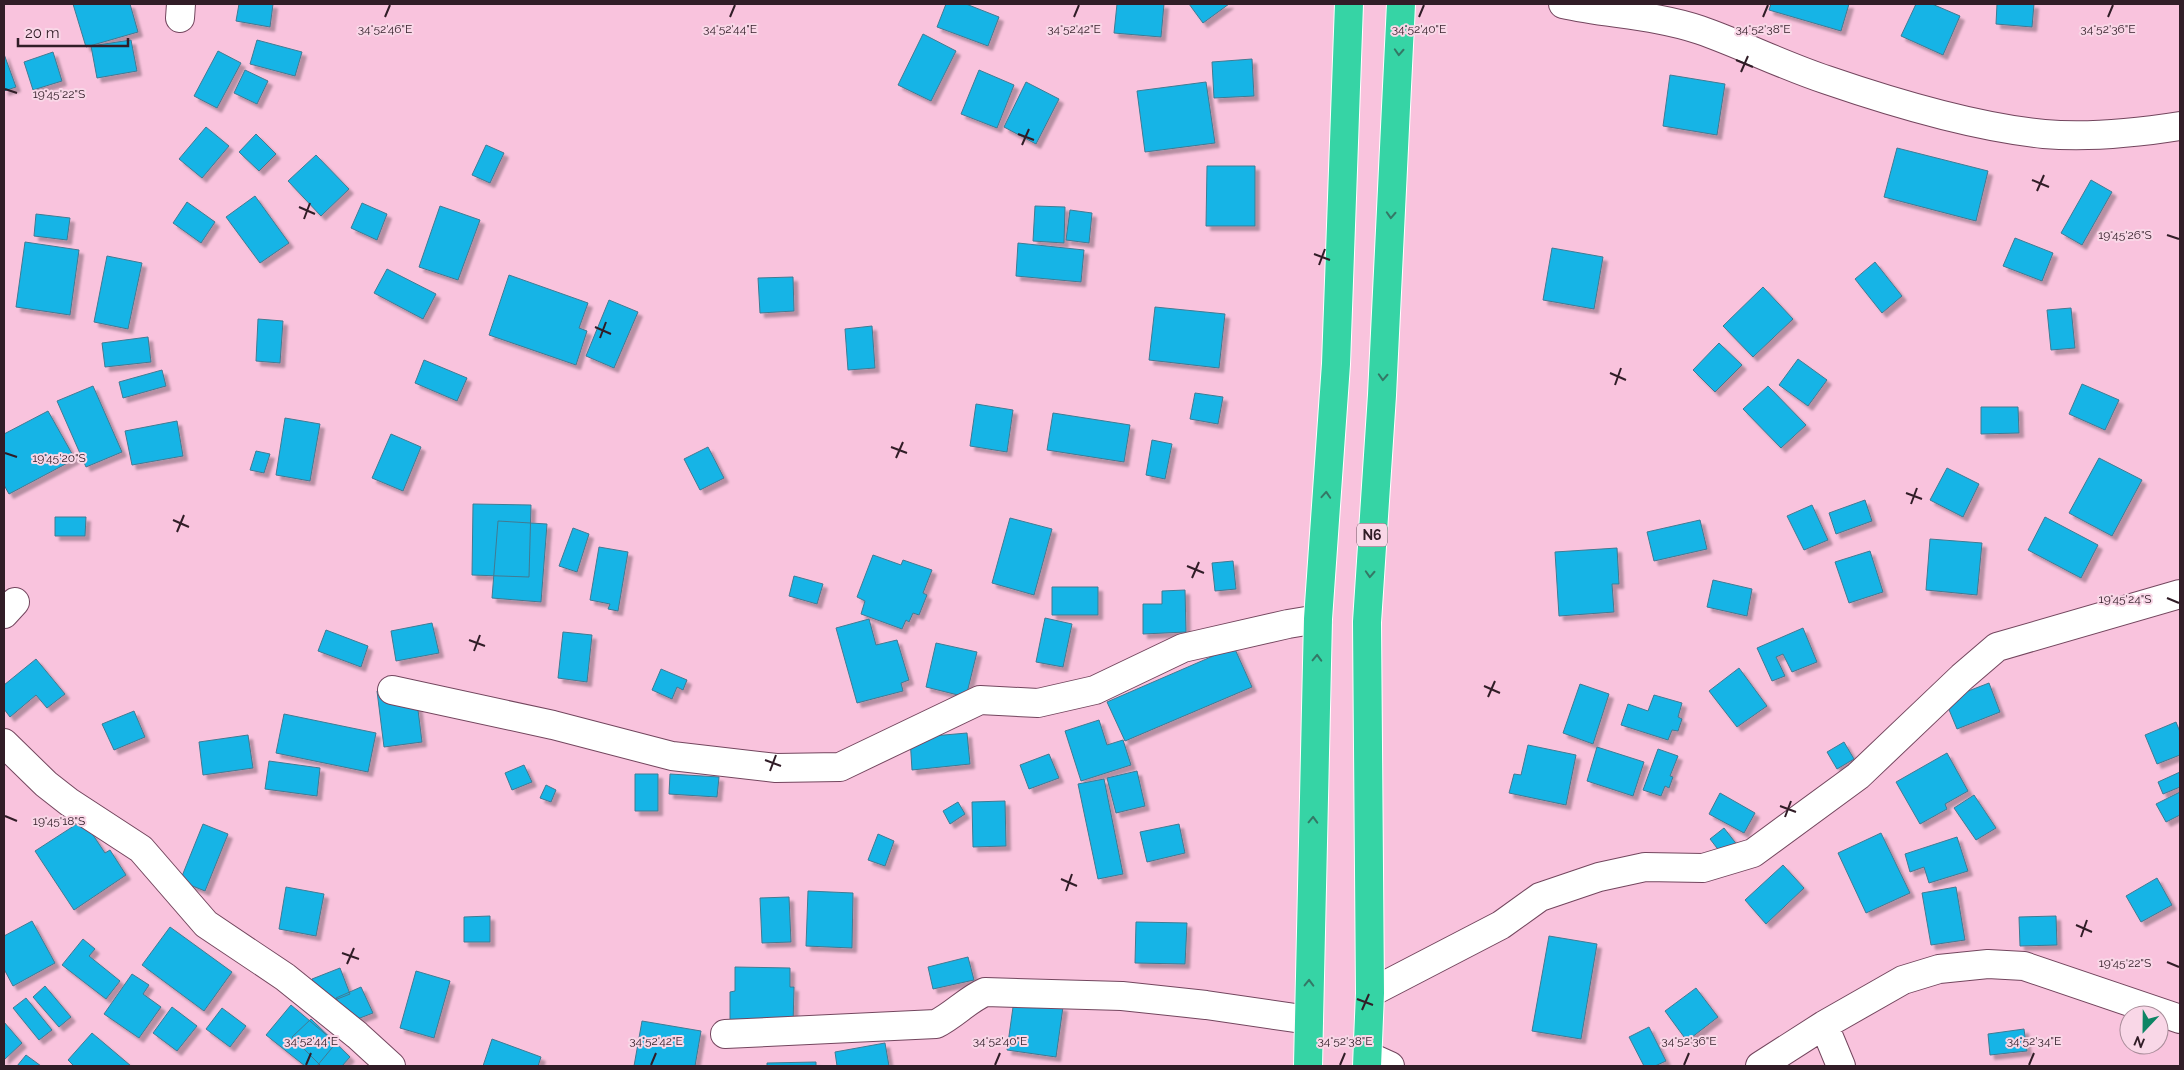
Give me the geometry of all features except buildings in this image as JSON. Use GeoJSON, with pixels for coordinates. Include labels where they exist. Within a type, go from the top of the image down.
{"type":"FeatureCollection","features":[{"type":"Feature","properties":{"kind":"highway"},"geometry":{"type":"LineString","coordinates":[[1308,1066],[1318,619],[1336,364],[1349,4]]}},
{"type":"Feature","properties":{"kind":"highway","name":"N6"},"geometry":{"type":"LineString","coordinates":[[1375,1063],[1370,993],[1367,622],[1382,395],[1401,4]]}},
{"type":"Feature","properties":{"kind":"street"},"geometry":{"type":"LineString","coordinates":[[1563,4],[1659,18],[1702,31],[1827,80],[1899,103],[1971,121],[2044,134],[2135,133],[2180,126]]}},
{"type":"Feature","properties":{"kind":"street"},"geometry":{"type":"LineString","coordinates":[[1370,993],[1501,925],[1540,897],[1599,877],[1645,867],[1703,868],[1753,853],[1858,776],[1962,677],[1997,647],[2180,594]]}},
{"type":"Feature","properties":{"kind":"street"},"geometry":{"type":"LineString","coordinates":[[392,690],[553,726],[672,756],[776,768],[840,767],[980,700],[1038,703],[1095,690],[1183,648],[1318,619]]}},
{"type":"Feature","properties":{"kind":"street"},"geometry":{"type":"LineString","coordinates":[[4,743],[46,784],[69,802],[141,849],[206,924],[285,977],[357,1035],[391,1066]]}},
{"type":"Feature","properties":{"kind":"street"},"geometry":{"type":"LineString","coordinates":[[1760,1066],[1824,1025],[1903,980],[1938,970],[1988,964],[2024,966],[2180,1019]]}},
{"type":"Feature","properties":{"kind":"street"},"geometry":{"type":"LineString","coordinates":[[725,1034],[936,1024],[952,1016],[971,998],[986,992],[1122,996],[1206,1005],[1308,1020]]}},
{"type":"Feature","properties":{"kind":"street"},"geometry":{"type":"LineString","coordinates":[[1824,1025],[1841,1066]]}}]}
